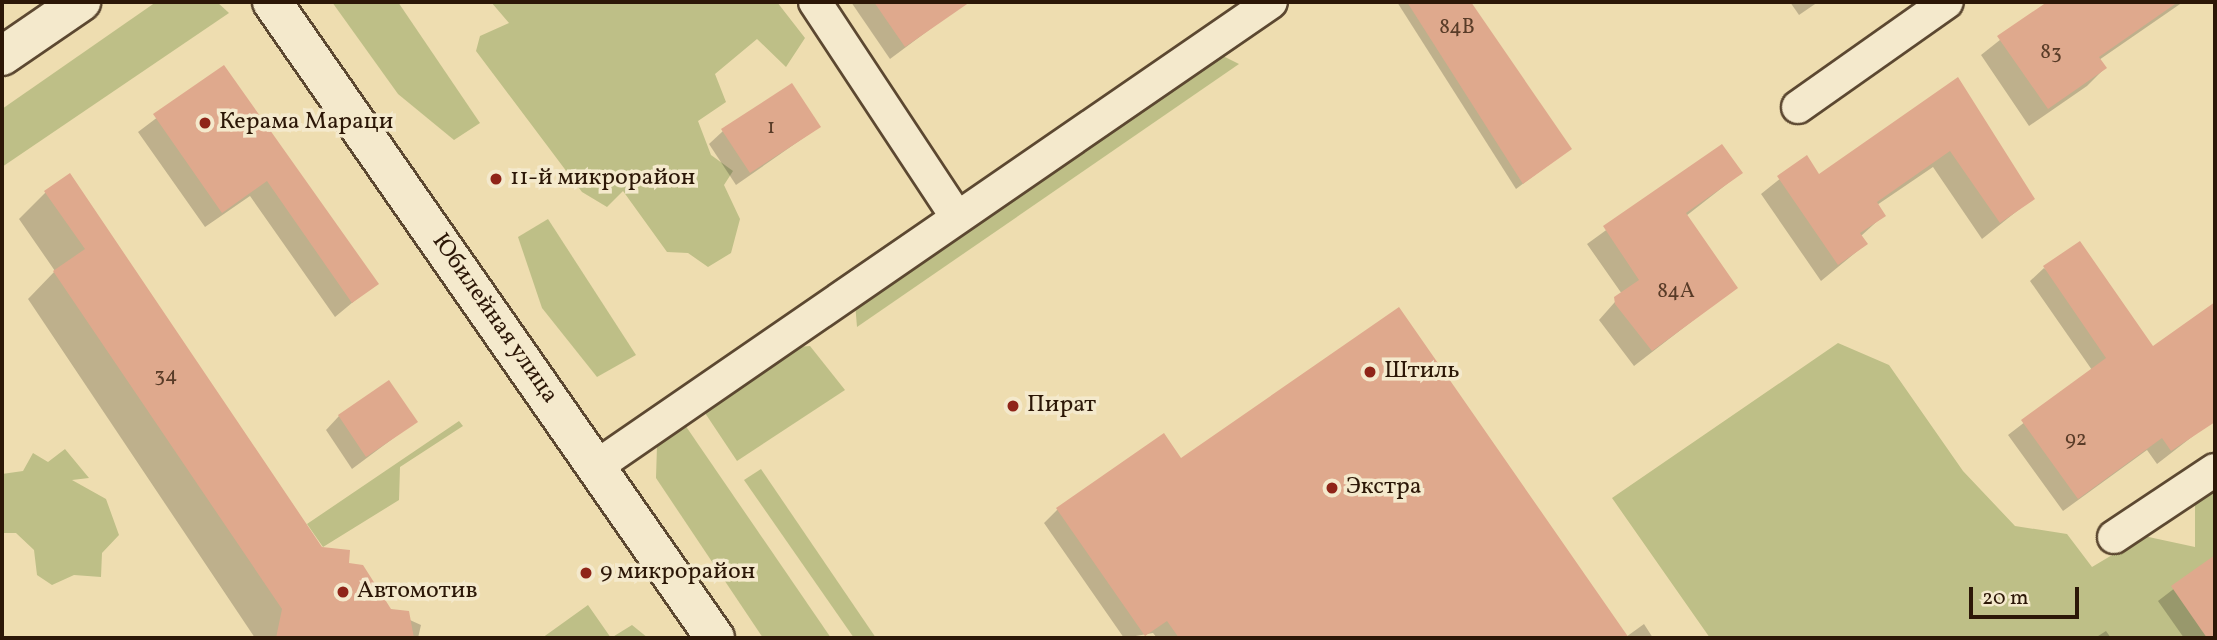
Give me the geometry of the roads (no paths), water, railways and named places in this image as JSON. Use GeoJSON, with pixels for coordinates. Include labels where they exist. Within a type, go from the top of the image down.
{"type":"FeatureCollection","features":[{"type":"Feature","properties":{"kind":"main road"},"geometry":{"type":"LineString","coordinates":[[2,56],[81,2]]}},
{"type":"Feature","properties":{"kind":"main road","name":"Юбилейная улица"},"geometry":{"type":"LineString","coordinates":[[272,2],[715,638]]}},
{"type":"Feature","properties":{"kind":"street"},"geometry":{"type":"LineString","coordinates":[[815,2],[957,217]]}},
{"type":"Feature","properties":{"kind":"street"},"geometry":{"type":"LineString","coordinates":[[597,466],[1271,2]]}},
{"type":"Feature","properties":{"kind":"street"},"geometry":{"type":"LineString","coordinates":[[1798,107],[1947,2]]}},
{"type":"Feature","properties":{"kind":"street"},"geometry":{"type":"LineString","coordinates":[[2114,537],[2215,470]]}},
{"type":"Feature","properties":{"kind":"place","name":"Керама Мараци"},"geometry":{"type":"Point","coordinates":[205,123]}},
{"type":"Feature","properties":{"kind":"place","name":"11-й микрорайон"},"geometry":{"type":"Point","coordinates":[496,179]}},
{"type":"Feature","properties":{"kind":"place","name":"Штиль"},"geometry":{"type":"Point","coordinates":[1370,372]}},
{"type":"Feature","properties":{"kind":"place","name":"Пират"},"geometry":{"type":"Point","coordinates":[1013,406]}},
{"type":"Feature","properties":{"kind":"place","name":"Экстра"},"geometry":{"type":"Point","coordinates":[1332,488]}},
{"type":"Feature","properties":{"kind":"place","name":"9 микрорайон"},"geometry":{"type":"Point","coordinates":[586,573]}},
{"type":"Feature","properties":{"kind":"place","name":"Автомотив"},"geometry":{"type":"Point","coordinates":[343,592]}}]}
